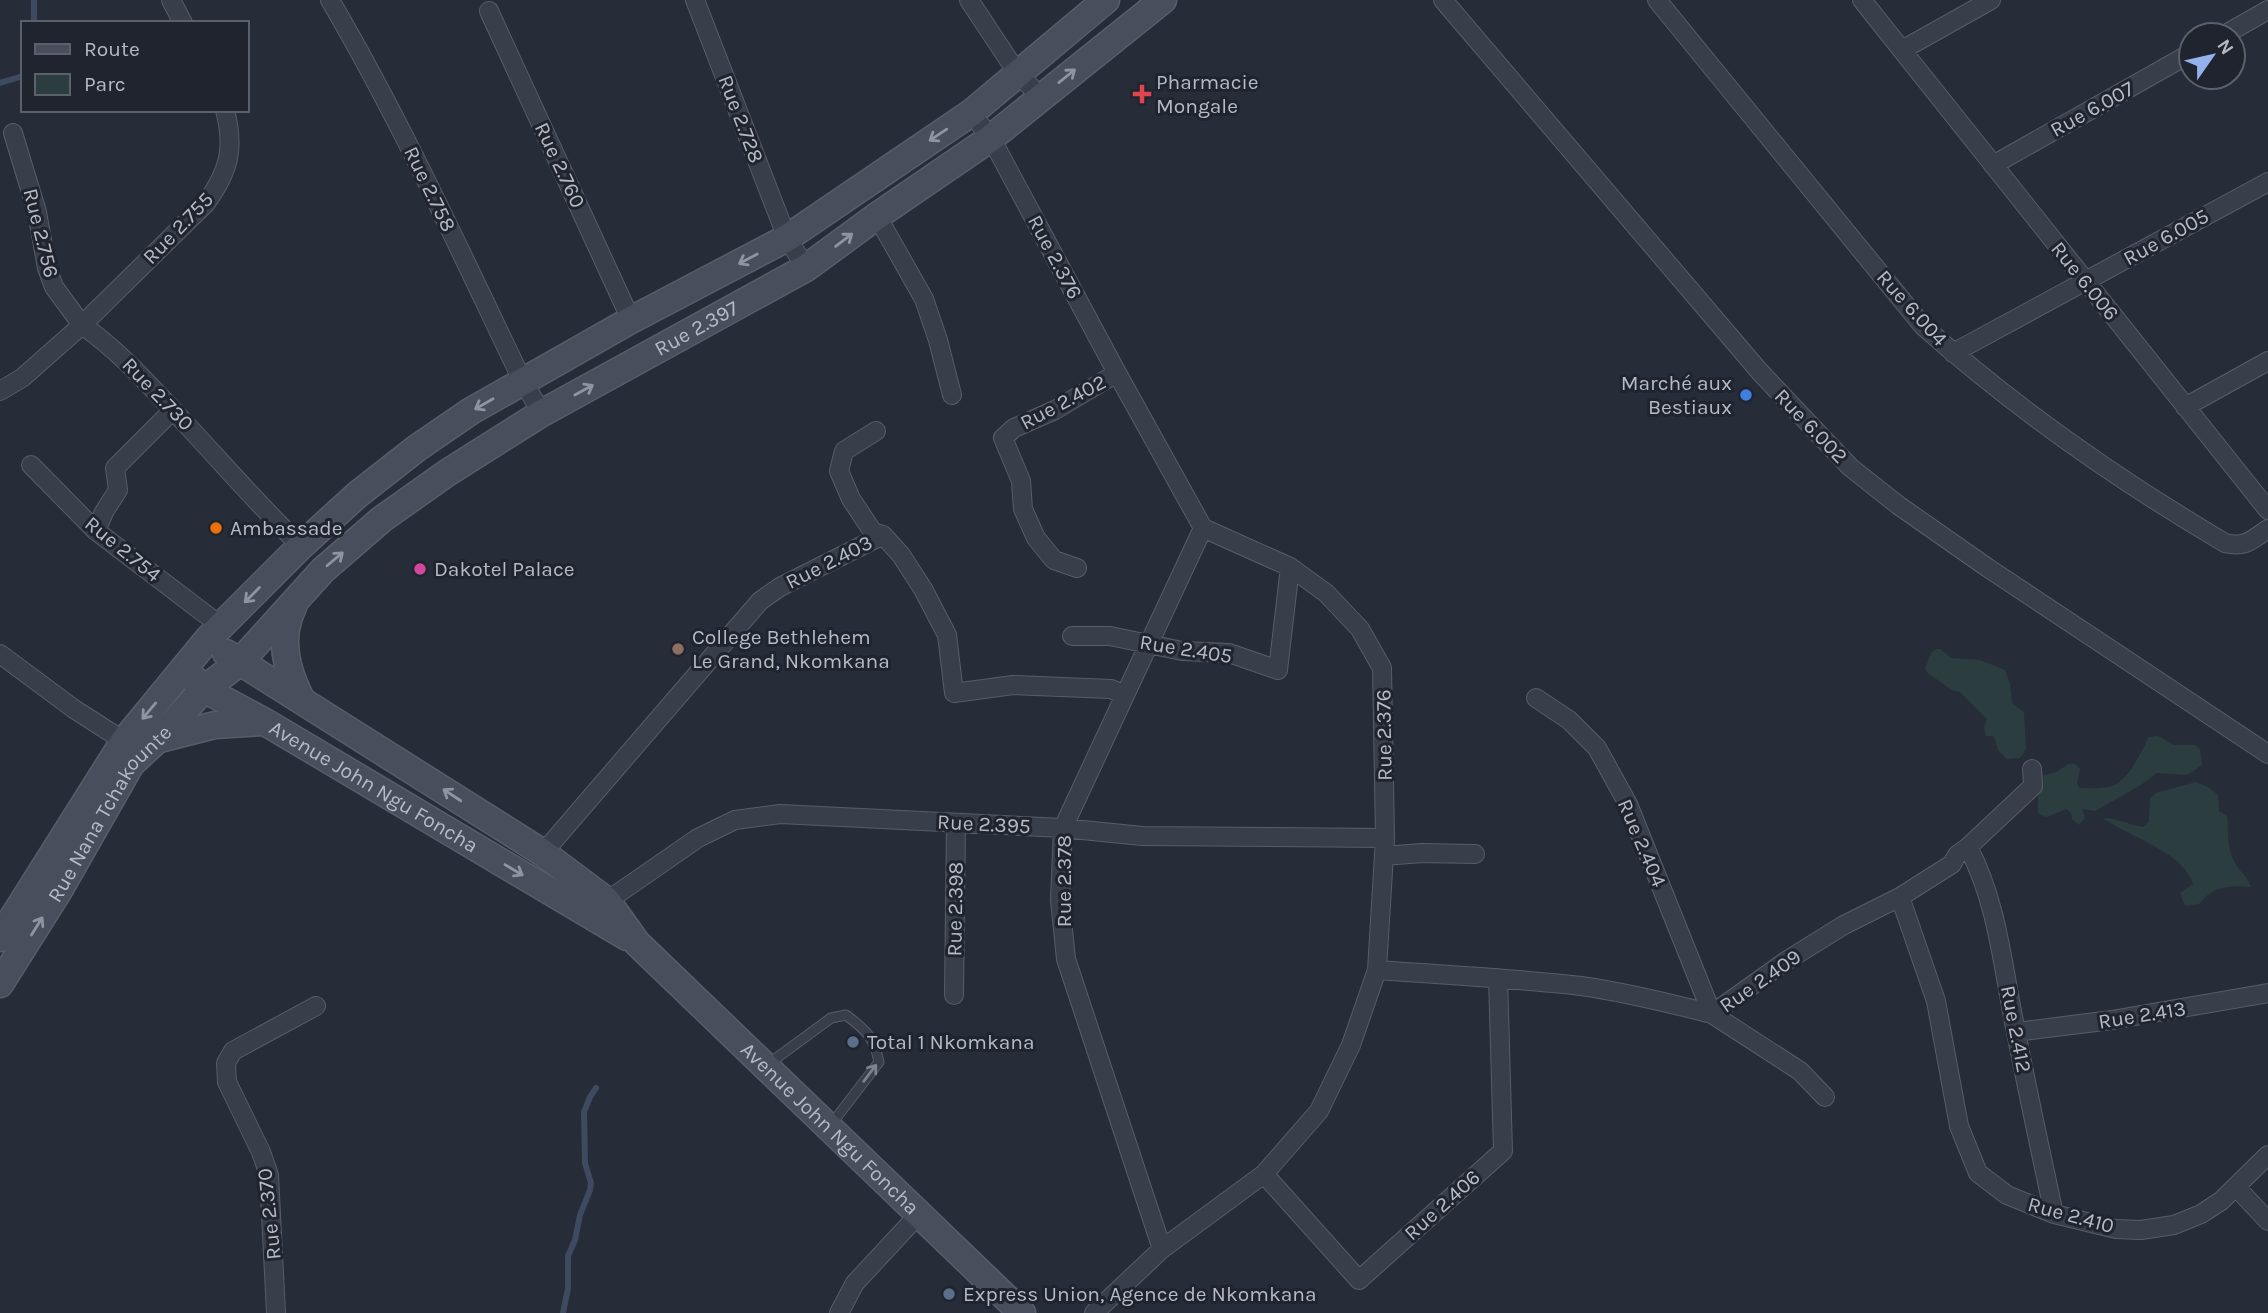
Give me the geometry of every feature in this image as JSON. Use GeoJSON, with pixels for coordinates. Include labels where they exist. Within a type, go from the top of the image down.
{"type":"FeatureCollection","features":[{"type":"Feature","properties":{"kind":"main road","name":"Rue 2.397"},"geometry":{"type":"LineString","coordinates":[[214,633],[301,546],[357,495],[417,448],[471,411],[631,320],[787,238],[971,113],[1106,0]]}},
{"type":"Feature","properties":{"kind":"main road","name":"Rue 2.397"},"geometry":{"type":"LineString","coordinates":[[239,663],[323,570],[382,519],[447,473],[542,413],[806,268],[991,138],[1154,3]]}},
{"type":"Feature","properties":{"kind":"main road"},"geometry":{"type":"LineString","coordinates":[[299,596],[288,619],[285,648],[290,677],[301,699]]}},
{"type":"Feature","properties":{"kind":"main road","name":"Avenue John Ngu Foncha"},"geometry":{"type":"LineString","coordinates":[[214,633],[239,663],[301,699],[543,853],[607,901],[637,943],[1023,1313]]}},
{"type":"Feature","properties":{"kind":"main road","name":"Rue Nana Tchakounte"},"geometry":{"type":"LineString","coordinates":[[0,938],[124,741],[214,633]]}},
{"type":"Feature","properties":{"kind":"main road","name":"Rue Nana Tchakounte"},"geometry":{"type":"LineString","coordinates":[[0,984],[58,892],[131,764],[204,689],[239,663]]}},
{"type":"Feature","properties":{"kind":"main road","name":"Avenue John Ngu Foncha"},"geometry":{"type":"LineString","coordinates":[[185,669],[204,689],[265,722],[637,943]]}},
{"type":"Feature","properties":{"kind":"main road"},"geometry":{"type":"LineString","coordinates":[[158,739],[215,725],[265,722]]}},
{"type":"Feature","properties":{"kind":"street"},"geometry":{"type":"LineString","coordinates":[[172,0],[182,21]]}},
{"type":"Feature","properties":{"kind":"street","name":"Rue 2.758"},"geometry":{"type":"LineString","coordinates":[[330,0],[417,160],[523,382],[542,413]]}},
{"type":"Feature","properties":{"kind":"street","name":"Rue 2.728"},"geometry":{"type":"LineString","coordinates":[[695,0],[787,238],[806,268]]}},
{"type":"Feature","properties":{"kind":"street"},"geometry":{"type":"LineString","coordinates":[[969,0],[1018,74],[1041,97]]}},
{"type":"Feature","properties":{"kind":"street","name":"Rue 6.004"},"geometry":{"type":"LineString","coordinates":[[1657,0],[1923,326],[1953,353],[2136,489],[2225,543],[2237,546],[2251,541],[2268,528]]}},
{"type":"Feature","properties":{"kind":"street","name":"Rue 6.006"},"geometry":{"type":"LineString","coordinates":[[1862,0],[2268,510]]}},
{"type":"Feature","properties":{"kind":"street"},"geometry":{"type":"LineString","coordinates":[[1902,50],[1991,0]]}},
{"type":"Feature","properties":{"kind":"street","name":"Rue 6.002"},"geometry":{"type":"LineString","coordinates":[[1448,1],[1760,372],[1850,467],[1898,505],[1988,568],[2268,754]]}},
{"type":"Feature","properties":{"kind":"street"},"geometry":{"type":"LineString","coordinates":[[2247,22],[2268,10]]}},
{"type":"Feature","properties":{"kind":"street","name":"Rue 2.760"},"geometry":{"type":"LineString","coordinates":[[488,11],[631,320]]}},
{"type":"Feature","properties":{"kind":"street","name":"Rue 6.007"},"geometry":{"type":"LineString","coordinates":[[1993,165],[2177,61]]}},
{"type":"Feature","properties":{"kind":"street","name":"Rue 2.755"},"geometry":{"type":"LineString","coordinates":[[82,325],[206,203],[219,185],[228,163],[231,142],[225,112]]}},
{"type":"Feature","properties":{"kind":"street","name":"Rue 2.376"},"geometry":{"type":"LineString","coordinates":[[971,113],[991,138],[1203,528],[1290,567],[1326,593],[1360,629],[1382,668],[1385,847],[1377,970],[1352,1045],[1319,1111],[1264,1174],[1161,1249],[1094,1313]]}},
{"type":"Feature","properties":{"kind":"street","name":"Rue 2.756"},"geometry":{"type":"LineString","coordinates":[[13,133],[37,212],[47,268],[54,287],[82,325]]}},
{"type":"Feature","properties":{"kind":"street","name":"Rue 6.005"},"geometry":{"type":"LineString","coordinates":[[1953,353],[2268,182]]}},
{"type":"Feature","properties":{"kind":"street"},"geometry":{"type":"LineString","coordinates":[[877,216],[924,299],[952,395]]}},
{"type":"Feature","properties":{"kind":"street"},"geometry":{"type":"LineString","coordinates":[[0,391],[22,378],[82,325]]}},
{"type":"Feature","properties":{"kind":"street","name":"Rue 2.730"},"geometry":{"type":"LineString","coordinates":[[82,325],[123,358],[301,546]]}},
{"type":"Feature","properties":{"kind":"street"},"geometry":{"type":"LineString","coordinates":[[2185,407],[2268,361]]}},
{"type":"Feature","properties":{"kind":"street","name":"Rue 2.402"},"geometry":{"type":"LineString","coordinates":[[1077,568],[1054,560],[1036,538],[1023,509],[1021,481],[1003,438],[1013,428],[1055,410],[1117,373]]}},
{"type":"Feature","properties":{"kind":"street"},"geometry":{"type":"LineString","coordinates":[[96,531],[118,490],[115,468],[173,410]]}},
{"type":"Feature","properties":{"kind":"street"},"geometry":{"type":"LineString","coordinates":[[876,431],[844,451],[839,471],[851,499],[873,532],[883,535]]}},
{"type":"Feature","properties":{"kind":"street","name":"Rue 2.754"},"geometry":{"type":"LineString","coordinates":[[31,465],[96,531],[214,633]]}},
{"type":"Feature","properties":{"kind":"street","name":"Rue 2.378"},"geometry":{"type":"LineString","coordinates":[[1161,1249],[1066,959],[1060,900],[1063,828],[1203,528]]}},
{"type":"Feature","properties":{"kind":"street","name":"Rue 2.403"},"geometry":{"type":"LineString","coordinates":[[543,853],[760,601],[780,587],[883,535],[901,555],[923,589],[947,635],[954,693],[1013,685],[1111,689],[1125,695]]}},
{"type":"Feature","properties":{"kind":"street","name":"Rue 2.405"},"geometry":{"type":"LineString","coordinates":[[1072,636],[1110,636],[1182,651],[1229,653],[1278,670],[1290,567]]}},
{"type":"Feature","properties":{"kind":"street"},"geometry":{"type":"LineString","coordinates":[[0,654],[124,741]]}},
{"type":"Feature","properties":{"kind":"street","name":"Rue 2.404"},"geometry":{"type":"LineString","coordinates":[[1536,698],[1569,720],[1597,748],[1628,804],[1712,1014]]}},
{"type":"Feature","properties":{"kind":"street","name":"Rue 2.409"},"geometry":{"type":"LineString","coordinates":[[1377,970],[1583,987],[1653,999],[1712,1014],[1786,961],[1844,925],[1900,897],[1951,863],[2033,786],[2032,769]]}},
{"type":"Feature","properties":{"kind":"street","name":"Rue 2.395"},"geometry":{"type":"LineString","coordinates":[[607,901],[698,838],[735,820],[780,814],[1063,828],[1142,836],[1385,847],[1422,853],[1475,854]]}},
{"type":"Feature","properties":{"kind":"street","name":"Rue 2.398"},"geometry":{"type":"LineString","coordinates":[[954,995],[956,823]]}},
{"type":"Feature","properties":{"kind":"street","name":"Rue 2.412"},"geometry":{"type":"LineString","coordinates":[[1968,847],[1982,873],[1991,907],[2054,1214]]}},
{"type":"Feature","properties":{"kind":"street","name":"Rue 2.410"},"geometry":{"type":"LineString","coordinates":[[1900,897],[1936,1001],[1959,1126],[1978,1173],[2007,1195],[2054,1214],[2116,1229],[2141,1230],[2174,1225],[2201,1214],[2221,1201],[2268,1155]]}},
{"type":"Feature","properties":{"kind":"street","name":"Rue 2.406"},"geometry":{"type":"LineString","coordinates":[[1264,1174],[1359,1280],[1503,1151],[1498,978]]}},
{"type":"Feature","properties":{"kind":"street","name":"Rue 2.413"},"geometry":{"type":"LineString","coordinates":[[2016,1032],[2112,1020],[2268,993]]}},
{"type":"Feature","properties":{"kind":"street","name":"Rue 2.370"},"geometry":{"type":"LineString","coordinates":[[276,1313],[269,1175],[261,1152],[227,1082],[226,1063],[233,1051],[316,1006]]}},
{"type":"Feature","properties":{"kind":"street"},"geometry":{"type":"LineString","coordinates":[[1712,1014],[1800,1071],[1825,1097]]}},
{"type":"Feature","properties":{"kind":"street"},"geometry":{"type":"LineString","coordinates":[[2236,1187],[2268,1221]]}},
{"type":"Feature","properties":{"kind":"street"},"geometry":{"type":"LineString","coordinates":[[839,1313],[855,1283],[920,1213]]}},
{"type":"Feature","properties":{"kind":"lane"},"geometry":{"type":"LineString","coordinates":[[765,1067],[831,1018],[846,1016],[865,1029],[876,1046],[879,1062],[829,1127]]}},
{"type":"Feature","properties":{"kind":"green space"},"geometry":{"type":"Polygon","coordinates":[[[1936,649],[1951,658],[1980,660],[2005,670],[2012,703],[2024,712],[2026,749],[2020,758],[2007,759],[1998,750],[1993,736],[1986,736],[1984,728],[1987,719],[1960,692],[1952,690],[1925,669],[1931,653],[1936,649]]]}},
{"type":"Feature","properties":{"kind":"green space"},"geometry":{"type":"Polygon","coordinates":[[[2158,736],[2174,745],[2195,745],[2200,749],[2202,765],[2187,775],[2157,773],[2095,811],[2082,809],[2085,818],[2079,825],[2066,809],[2047,817],[2039,814],[2038,776],[2054,773],[2068,764],[2074,764],[2080,769],[2077,783],[2079,788],[2109,787],[2123,779],[2132,768],[2149,737],[2158,736]]]}},
{"type":"Feature","properties":{"kind":"green space"},"geometry":{"type":"Polygon","coordinates":[[[2196,782],[2218,795],[2219,811],[2227,816],[2232,857],[2251,887],[2222,888],[2210,893],[2199,904],[2185,906],[2180,893],[2193,884],[2179,863],[2103,818],[2143,827],[2149,821],[2150,798],[2156,793],[2196,782]]]}},
{"type":"Feature","properties":{"kind":"waterway"},"geometry":{"type":"LineString","coordinates":[[34,0],[34,21]]}},
{"type":"Feature","properties":{"kind":"waterway"},"geometry":{"type":"LineString","coordinates":[[0,83],[21,77]]}},
{"type":"Feature","properties":{"kind":"waterway"},"geometry":{"type":"LineString","coordinates":[[563,1313],[568,1288],[568,1256],[590,1190],[591,1183],[585,1163],[584,1112],[596,1088]]}},
{"type":"Feature","properties":{"kind":"place","name":"Pharmacie Mongale"},"geometry":{"type":"Point","coordinates":[1142,94]}},
{"type":"Feature","properties":{"kind":"place","name":"Marché aux Bestiaux"},"geometry":{"type":"Point","coordinates":[1746,395]}},
{"type":"Feature","properties":{"kind":"place","name":"Ambassade"},"geometry":{"type":"Point","coordinates":[216,528]}},
{"type":"Feature","properties":{"kind":"place","name":"Dakotel Palace"},"geometry":{"type":"Point","coordinates":[420,569]}},
{"type":"Feature","properties":{"kind":"place","name":"College Bethlehem Le Grand, Nkomkana"},"geometry":{"type":"Point","coordinates":[678,649]}},
{"type":"Feature","properties":{"kind":"place","name":"Total 1 Nkomkana"},"geometry":{"type":"Point","coordinates":[853,1042]}},
{"type":"Feature","properties":{"kind":"place","name":"Express Union, Agence de Nkomkana"},"geometry":{"type":"Point","coordinates":[949,1294]}}]}
